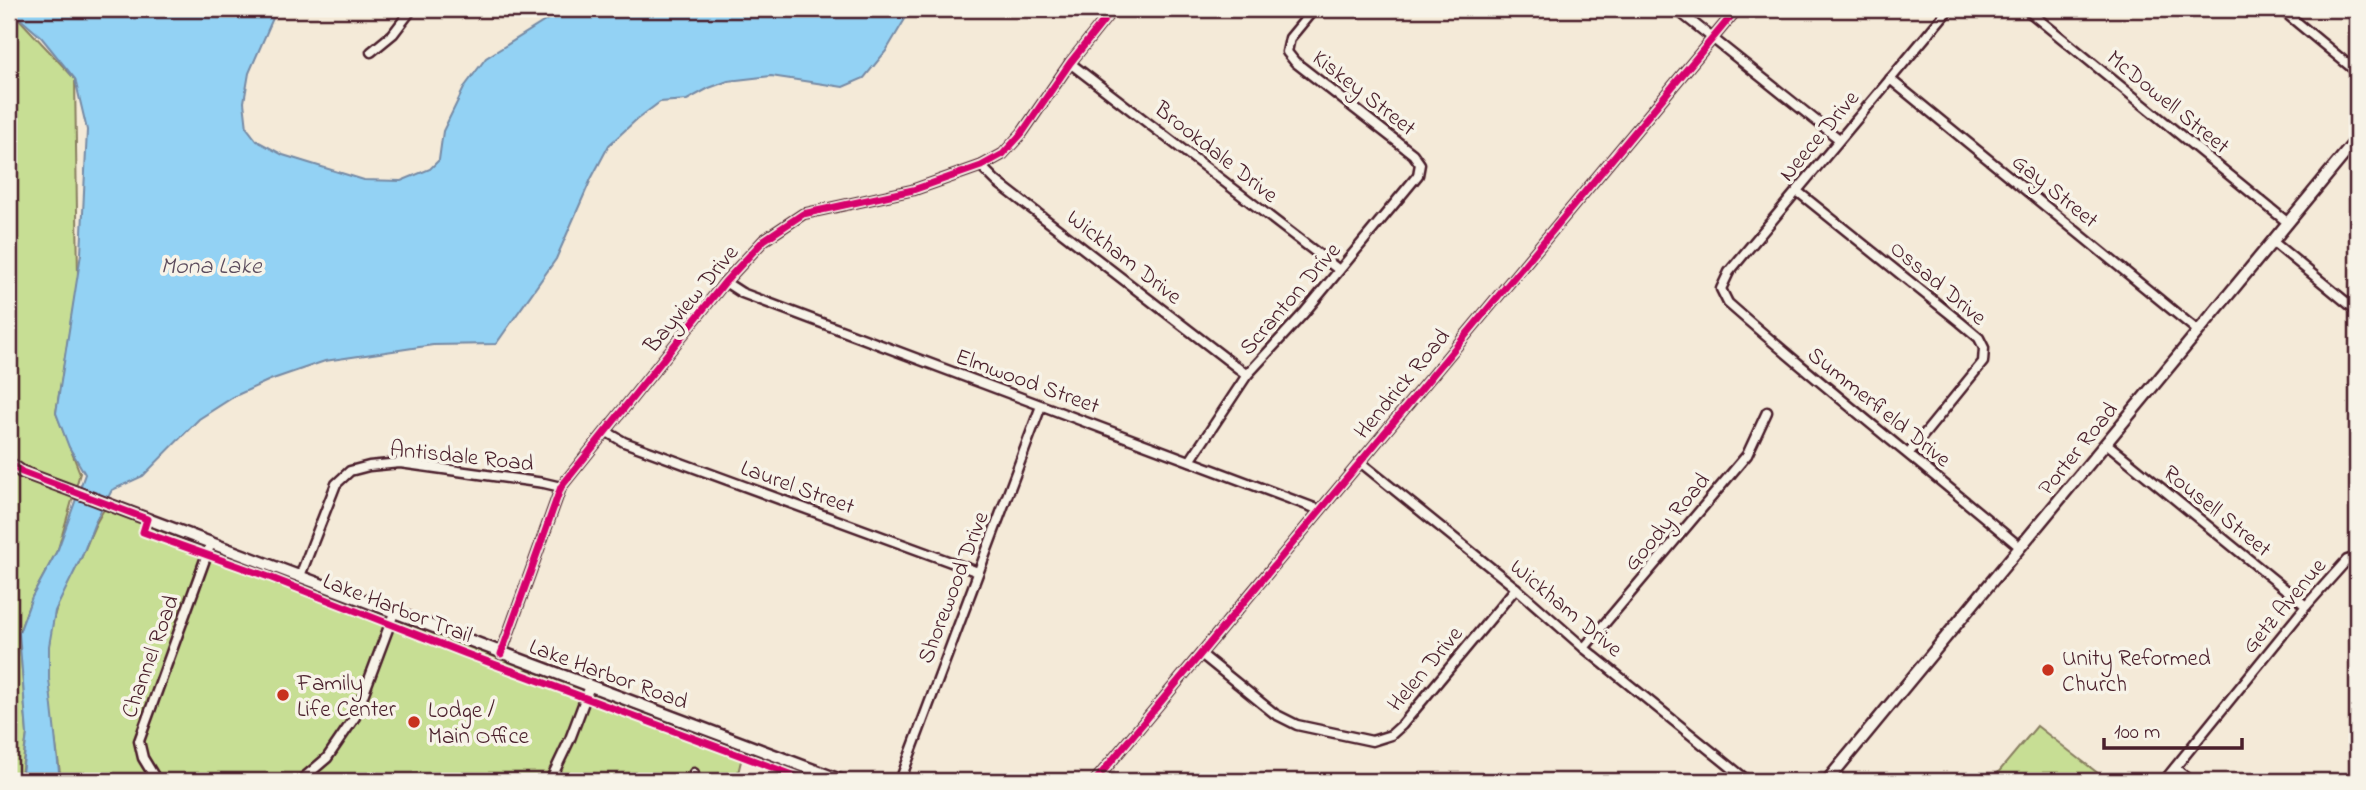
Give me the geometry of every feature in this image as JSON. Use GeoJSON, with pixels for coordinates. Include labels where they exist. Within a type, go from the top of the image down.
{"type":"FeatureCollection","features":[{"type":"Feature","properties":{"kind":"street"},"geometry":{"type":"LineString","coordinates":[[371,52],[393,34],[412,9]]}},
{"type":"Feature","properties":{"kind":"street","name":"Bayview Drive"},"geometry":{"type":"LineString","coordinates":[[501,654],[561,487],[725,282],[764,240],[803,214],[913,191],[981,166],[1003,154],[1022,133],[1070,62],[1113,9]]}},
{"type":"Feature","properties":{"kind":"street","name":"Kiskey Street"},"geometry":{"type":"LineString","coordinates":[[1314,9],[1290,38],[1287,52],[1295,62],[1413,153],[1420,164]]}},
{"type":"Feature","properties":{"kind":"street"},"geometry":{"type":"LineString","coordinates":[[1676,9],[1839,138]]}},
{"type":"Feature","properties":{"kind":"street","name":"Hendrick Road"},"geometry":{"type":"LineString","coordinates":[[1095,781],[1737,9]]}},
{"type":"Feature","properties":{"kind":"street","name":"Neece Drive"},"geometry":{"type":"LineString","coordinates":[[1721,289],[1729,272],[1950,9]]}},
{"type":"Feature","properties":{"kind":"street","name":"McDowell Street"},"geometry":{"type":"LineString","coordinates":[[2026,9],[2287,222]]}},
{"type":"Feature","properties":{"kind":"street"},"geometry":{"type":"LineString","coordinates":[[2281,9],[2357,72]]}},
{"type":"Feature","properties":{"kind":"street","name":"Brookdale Drive"},"geometry":{"type":"LineString","coordinates":[[1070,62],[1339,270]]}},
{"type":"Feature","properties":{"kind":"street","name":"Gay Street"},"geometry":{"type":"LineString","coordinates":[[1891,79],[2198,331]]}},
{"type":"Feature","properties":{"kind":"street","name":"Porter Road"},"geometry":{"type":"LineString","coordinates":[[1827,781],[2357,139]]}},
{"type":"Feature","properties":{"kind":"street","name":"Scranton Drive"},"geometry":{"type":"LineString","coordinates":[[1189,461],[1247,374],[1304,313],[1418,175],[1420,164]]}},
{"type":"Feature","properties":{"kind":"street","name":"Wickham Drive"},"geometry":{"type":"LineString","coordinates":[[981,166],[997,182],[1247,374]]}},
{"type":"Feature","properties":{"kind":"street","name":"Ossad Drive"},"geometry":{"type":"LineString","coordinates":[[1797,191],[1960,321],[1979,338],[1984,348],[1983,362],[1973,376],[1909,453]]}},
{"type":"Feature","properties":{"kind":"street"},"geometry":{"type":"LineString","coordinates":[[2272,241],[2357,312]]}},
{"type":"Feature","properties":{"kind":"street","name":"Elmwood Street"},"geometry":{"type":"LineString","coordinates":[[725,282],[742,293],[1320,510]]}},
{"type":"Feature","properties":{"kind":"street","name":"Summerfield Drive"},"geometry":{"type":"LineString","coordinates":[[1721,289],[1728,303],[1800,366],[2020,547]]}},
{"type":"Feature","properties":{"kind":"street","name":"Shorewood Drive"},"geometry":{"type":"LineString","coordinates":[[900,781],[1041,406]]}},
{"type":"Feature","properties":{"kind":"street","name":"Goody Road"},"geometry":{"type":"LineString","coordinates":[[1584,648],[1747,455],[1767,412]]}},
{"type":"Feature","properties":{"kind":"street","name":"Laurel Street"},"geometry":{"type":"LineString","coordinates":[[607,432],[624,442],[978,572]]}},
{"type":"Feature","properties":{"kind":"street","name":"Rousell Street"},"geometry":{"type":"LineString","coordinates":[[2106,443],[2306,606]]}},
{"type":"Feature","properties":{"kind":"street","name":"Wickham Drive"},"geometry":{"type":"LineString","coordinates":[[1360,462],[1748,781]]}},
{"type":"Feature","properties":{"kind":"street","name":"Antisdale Road"},"geometry":{"type":"LineString","coordinates":[[300,576],[336,484],[350,471],[400,463],[561,487]]}},
{"type":"Feature","properties":{"kind":"street","name":"Lake Harbor Road"},"geometry":{"type":"LineString","coordinates":[[9,464],[22,472],[590,686],[817,777],[843,781]]}},
{"type":"Feature","properties":{"kind":"street","name":"Channel Road"},"geometry":{"type":"LineString","coordinates":[[157,781],[143,758],[139,741],[211,543]]}},
{"type":"Feature","properties":{"kind":"street","name":"Getz Avenue"},"geometry":{"type":"LineString","coordinates":[[2164,781],[2306,606],[2347,560],[2356,556]]}},
{"type":"Feature","properties":{"kind":"street","name":"Helen Drive"},"geometry":{"type":"LineString","coordinates":[[1201,654],[1275,714],[1297,725],[1372,741],[1391,736],[1402,725],[1516,588]]}},
{"type":"Feature","properties":{"kind":"street"},"geometry":{"type":"LineString","coordinates":[[299,781],[327,758],[355,717],[394,613]]}},
{"type":"Feature","properties":{"kind":"street"},"geometry":{"type":"LineString","coordinates":[[550,781],[570,739],[590,686]]}},
{"type":"Feature","properties":{"kind":"street"},"geometry":{"type":"LineString","coordinates":[[2175,768],[2191,781]]}},
{"type":"Feature","properties":{"kind":"green space"},"geometry":{"type":"Polygon","coordinates":[[[9,15],[19,19],[75,79],[78,278],[56,413],[80,473],[58,549],[32,597],[19,633],[27,734],[20,781],[9,781],[9,15]]]}},
{"type":"Feature","properties":{"kind":"green space"},"geometry":{"type":"Polygon","coordinates":[[[108,504],[745,745],[736,781],[61,781],[48,672],[51,630],[61,596],[108,504]]]}},
{"type":"Feature","properties":{"kind":"green space"},"geometry":{"type":"Polygon","coordinates":[[[2037,726],[2108,781],[1991,781],[2037,726]]]}},
{"type":"Feature","properties":{"kind":"water","name":"Mona Lake"},"geometry":{"type":"Polygon","coordinates":[[[9,9],[277,9],[249,73],[244,102],[247,128],[257,141],[283,155],[364,180],[401,181],[430,169],[439,160],[443,131],[465,86],[486,58],[564,9],[911,9],[886,51],[864,78],[843,87],[771,76],[728,81],[687,100],[660,102],[636,120],[609,145],[556,259],[496,344],[433,345],[325,361],[270,380],[235,396],[199,419],[143,476],[112,490],[55,611],[49,646],[49,679],[60,781],[21,781],[27,734],[19,633],[32,597],[58,549],[85,474],[69,447],[56,413],[81,254],[87,130],[75,79],[41,37],[9,9]]]}},
{"type":"Feature","properties":{"kind":"cycle path"},"geometry":{"type":"LineString","coordinates":[[501,654],[561,487],[725,282],[764,240],[803,214],[913,190],[981,166],[1003,154],[1022,133],[1070,63],[1113,9]]}},
{"type":"Feature","properties":{"kind":"cycle path"},"geometry":{"type":"LineString","coordinates":[[1095,781],[1737,9]]}},
{"type":"Feature","properties":{"kind":"cycle path","name":"Lake Harbor Trail"},"geometry":{"type":"LineString","coordinates":[[9,463],[22,472],[147,519],[143,532],[809,781]]}},
{"type":"Feature","properties":{"kind":"place","name":"Unity Reformed Church"},"geometry":{"type":"Point","coordinates":[2048,670]}},
{"type":"Feature","properties":{"kind":"place","name":"Family Life Center"},"geometry":{"type":"Point","coordinates":[283,695]}},
{"type":"Feature","properties":{"kind":"place","name":"Lodge / Main Office"},"geometry":{"type":"Point","coordinates":[414,722]}}]}
